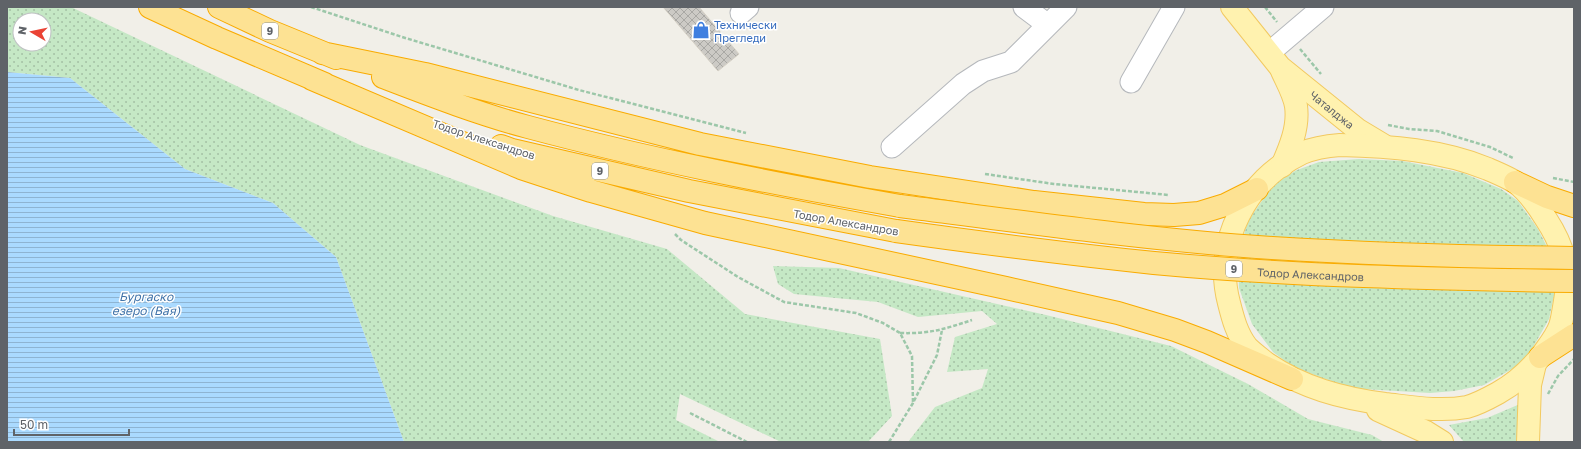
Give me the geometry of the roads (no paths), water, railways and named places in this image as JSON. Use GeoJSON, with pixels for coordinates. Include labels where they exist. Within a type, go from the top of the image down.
{"type":"FeatureCollection","features":[{"type":"Feature","properties":{"kind":"highway","name":"Тодор Александров"},"geometry":{"type":"LineString","coordinates":[[150,7],[312,79],[512,150],[689,191],[896,231],[1000,246],[1155,263],[1271,272],[1392,278],[1574,281]]}},
{"type":"Feature","properties":{"kind":"highway","name":"9"},"geometry":{"type":"LineString","coordinates":[[219,7],[322,53],[438,98],[527,127],[693,167],[824,193],[900,206],[1152,237],[1271,248],[1407,254],[1574,258]]}},
{"type":"Feature","properties":{"kind":"highway"},"geometry":{"type":"LineString","coordinates":[[322,53],[432,76],[700,144],[870,177],[1034,202],[1174,215],[1199,213],[1225,205],[1257,188]]}},
{"type":"Feature","properties":{"kind":"highway"},"geometry":{"type":"LineString","coordinates":[[312,79],[521,168],[598,193],[705,223],[990,284],[1118,314],[1175,330],[1292,379]]}},
{"type":"Feature","properties":{"kind":"highway"},"geometry":{"type":"LineString","coordinates":[[1515,182],[1574,206]]}},
{"type":"Feature","properties":{"kind":"highway"},"geometry":{"type":"LineString","coordinates":[[1538,360],[1574,335]]}},
{"type":"Feature","properties":{"kind":"main road","name":"Чаталджа"},"geometry":{"type":"LineString","coordinates":[[1232,7],[1275,60],[1358,130],[1387,147]]}},
{"type":"Feature","properties":{"kind":"main road","name":"Чаталджа"},"geometry":{"type":"LineString","coordinates":[[1275,60],[1296,105],[1296,119],[1289,150],[1282,166]]}},
{"type":"Feature","properties":{"kind":"main road"},"geometry":{"type":"LineString","coordinates":[[1340,145],[1387,147],[1460,160],[1500,174],[1515,182],[1529,196],[1552,228],[1561,246],[1566,267],[1568,285],[1561,324],[1552,341],[1524,376],[1509,387],[1486,399],[1468,406],[1439,409],[1359,401],[1314,389],[1292,379],[1257,356],[1248,347],[1233,322],[1225,288],[1225,257],[1228,239],[1238,215],[1257,188],[1282,166],[1303,153],[1324,147],[1340,145]]}},
{"type":"Feature","properties":{"kind":"main road"},"geometry":{"type":"LineString","coordinates":[[1528,442],[1530,385],[1538,360]]}},
{"type":"Feature","properties":{"kind":"main road"},"geometry":{"type":"LineString","coordinates":[[1359,401],[1426,432],[1442,442]]}},
{"type":"Feature","properties":{"kind":"lane"},"geometry":{"type":"LineString","coordinates":[[1024,7],[1048,25]]}},
{"type":"Feature","properties":{"kind":"lane"},"geometry":{"type":"LineString","coordinates":[[892,147],[963,84],[984,71],[1011,62],[1066,7]]}},
{"type":"Feature","properties":{"kind":"lane"},"geometry":{"type":"LineString","coordinates":[[1131,82],[1174,7]]}},
{"type":"Feature","properties":{"kind":"lane"},"geometry":{"type":"LineString","coordinates":[[1275,60],[1288,35],[1321,8]]}},
{"type":"Feature","properties":{"kind":"water","name":"Бургаско езеро (Вая)"},"geometry":{"type":"Polygon","coordinates":[[[7,72],[70,78],[185,169],[273,203],[336,257],[404,442],[7,442],[7,72]]]}},
{"type":"Feature","properties":{"kind":"place","name":"Технически Прегледи"},"geometry":{"type":"Point","coordinates":[701,30]}}]}
